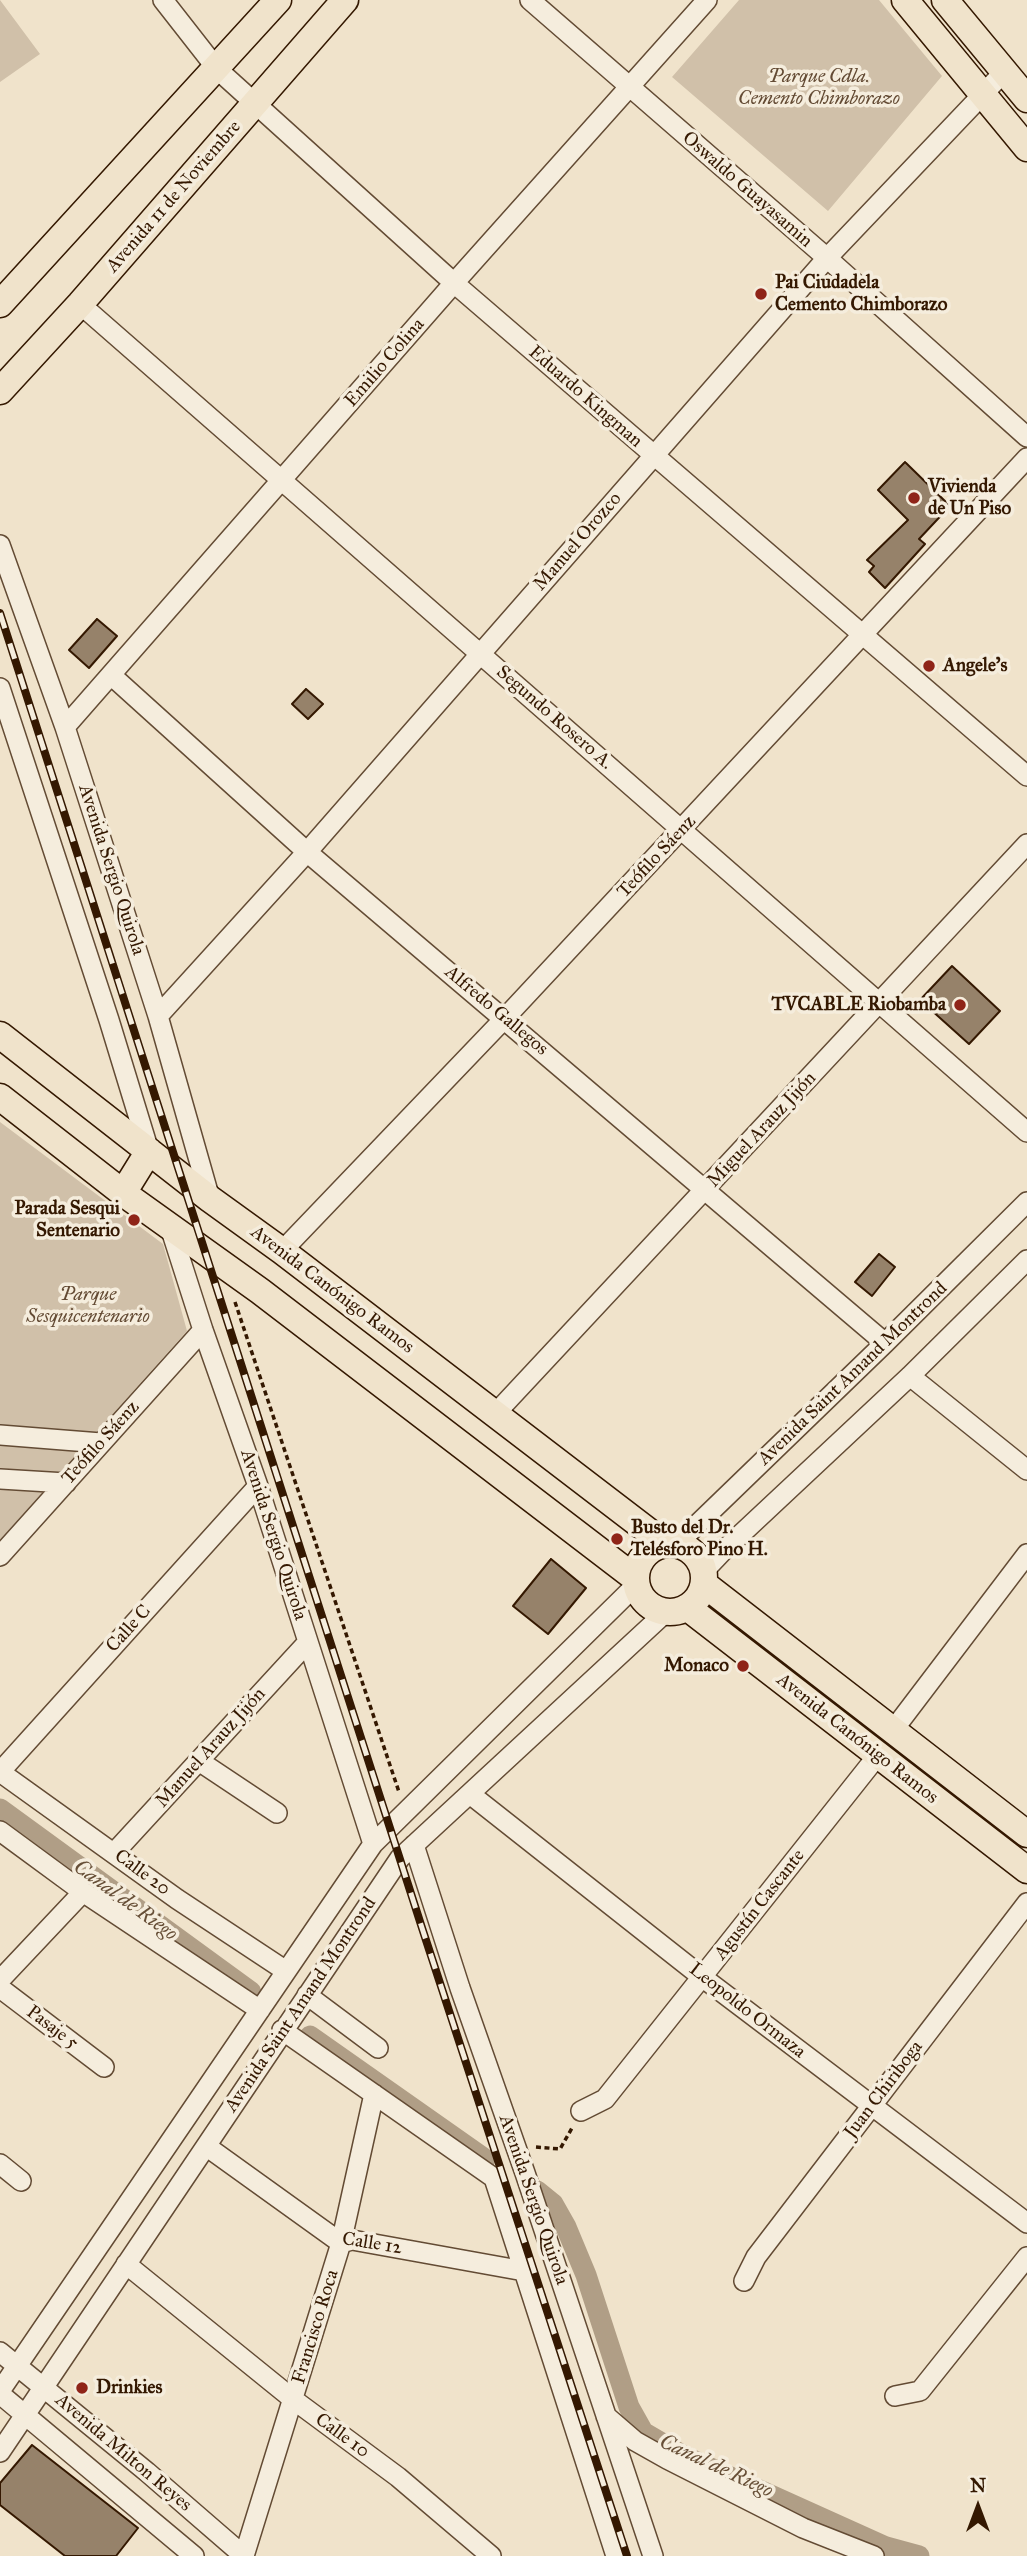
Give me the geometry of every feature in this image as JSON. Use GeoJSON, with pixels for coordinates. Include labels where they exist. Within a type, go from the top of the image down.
{"type":"FeatureCollection","features":[{"type":"Feature","properties":{"kind":"main road"},"geometry":{"type":"LineString","coordinates":[[0,304],[278,0]]}},
{"type":"Feature","properties":{"kind":"main road","name":"Avenida 11 de Noviembre"},"geometry":{"type":"LineString","coordinates":[[0,391],[80,304],[345,0]]}},
{"type":"Feature","properties":{"kind":"main road"},"geometry":{"type":"LineString","coordinates":[[905,0],[983,93],[1018,117],[1027,148]]}},
{"type":"Feature","properties":{"kind":"main road"},"geometry":{"type":"LineString","coordinates":[[945,0],[1027,99]]}},
{"type":"Feature","properties":{"kind":"main road","name":"Avenida Canónigo Ramos"},"geometry":{"type":"LineString","coordinates":[[0,1035],[210,1199],[495,1414],[671,1544],[692,1551],[704,1577],[1027,1834]]}},
{"type":"Feature","properties":{"kind":"main road","name":"Avenida Canónigo Ramos"},"geometry":{"type":"LineString","coordinates":[[0,1097],[636,1581],[647,1603],[656,1609],[677,1610],[878,1755],[1027,1870]]}},
{"type":"Feature","properties":{"kind":"main road"},"geometry":{"type":"LineString","coordinates":[[123,1193],[149,1151]]}},
{"type":"Feature","properties":{"kind":"main road"},"geometry":{"type":"LineString","coordinates":[[636,1581],[636,1570],[644,1556],[657,1546],[671,1544]]}},
{"type":"Feature","properties":{"kind":"main road"},"geometry":{"type":"LineString","coordinates":[[677,1610],[695,1601],[704,1577]]}},
{"type":"Feature","properties":{"kind":"street","name":"Eduardo Kingman"},"geometry":{"type":"LineString","coordinates":[[163,0],[217,69],[454,283],[1027,775]]}},
{"type":"Feature","properties":{"kind":"street","name":"Oswaldo Guayasamin"},"geometry":{"type":"LineString","coordinates":[[530,0],[827,258],[1027,437]]}},
{"type":"Feature","properties":{"kind":"street","name":"Emilio Colina"},"geometry":{"type":"LineString","coordinates":[[65,727],[706,0]]}},
{"type":"Feature","properties":{"kind":"street","name":"Manuel Orozco"},"geometry":{"type":"LineString","coordinates":[[158,1016],[307,852],[827,258],[1004,72]]}},
{"type":"Feature","properties":{"kind":"street","name":"Segundo Rosero A."},"geometry":{"type":"LineString","coordinates":[[80,304],[1027,1132]]}},
{"type":"Feature","properties":{"kind":"street","name":"Teófilo Sáenz"},"geometry":{"type":"LineString","coordinates":[[282,1251],[682,830],[1027,458]]}},
{"type":"Feature","properties":{"kind":"street","name":"Avenida Sergio Quirola"},"geometry":{"type":"LineString","coordinates":[[0,545],[65,727],[158,1016],[210,1199]]}},
{"type":"Feature","properties":{"kind":"street","name":"Alfredo Gallegos"},"geometry":{"type":"LineString","coordinates":[[111,675],[307,852],[886,1343]]}},
{"type":"Feature","properties":{"kind":"street"},"geometry":{"type":"LineString","coordinates":[[0,688],[149,1151]]}},
{"type":"Feature","properties":{"kind":"street","name":"Miguel Arauz Jijón"},"geometry":{"type":"LineString","coordinates":[[495,1414],[1027,844]]}},
{"type":"Feature","properties":{"kind":"street","name":"Avenida Saint Amand Montrond"},"geometry":{"type":"LineString","coordinates":[[671,1544],[886,1343],[1027,1202]]}},
{"type":"Feature","properties":{"kind":"street","name":"Avenida Sergio Quirola"},"geometry":{"type":"LineString","coordinates":[[170,1227],[203,1331],[258,1486],[373,1844]]}},
{"type":"Feature","properties":{"kind":"street","name":"Avenida Saint Amand Montrond"},"geometry":{"type":"LineString","coordinates":[[704,1577],[723,1551],[910,1376],[1027,1260]]}},
{"type":"Feature","properties":{"kind":"street","name":"Teófilo Sáenz"},"geometry":{"type":"LineString","coordinates":[[0,1556],[203,1331]]}},
{"type":"Feature","properties":{"kind":"street"},"geometry":{"type":"LineString","coordinates":[[910,1376],[1027,1470]]}},
{"type":"Feature","properties":{"kind":"street"},"geometry":{"type":"LineString","coordinates":[[0,1435],[101,1444]]}},
{"type":"Feature","properties":{"kind":"street"},"geometry":{"type":"LineString","coordinates":[[0,1479],[66,1483]]}},
{"type":"Feature","properties":{"kind":"street","name":"Calle C"},"geometry":{"type":"LineString","coordinates":[[0,1772],[258,1486]]}},
{"type":"Feature","properties":{"kind":"street"},"geometry":{"type":"LineString","coordinates":[[894,1729],[1027,1554]]}},
{"type":"Feature","properties":{"kind":"street","name":"Avenida Saint Amand Montrond"},"geometry":{"type":"LineString","coordinates":[[0,2392],[373,1844],[636,1581]]}},
{"type":"Feature","properties":{"kind":"street","name":"Avenida Saint Amand Montrond"},"geometry":{"type":"LineString","coordinates":[[0,2452],[400,1858],[677,1610]]}},
{"type":"Feature","properties":{"kind":"street","name":"Manuel Arauz Jijón"},"geometry":{"type":"LineString","coordinates":[[114,1853],[308,1642]]}},
{"type":"Feature","properties":{"kind":"street","name":"Agustín Cascante"},"geometry":{"type":"LineString","coordinates":[[581,2110],[605,2099],[878,1755]]}},
{"type":"Feature","properties":{"kind":"street"},"geometry":{"type":"LineString","coordinates":[[199,1761],[277,1813]]}},
{"type":"Feature","properties":{"kind":"street","name":"Calle 20"},"geometry":{"type":"LineString","coordinates":[[0,1772],[286,1972]]}},
{"type":"Feature","properties":{"kind":"street","name":"Leopoldo Ormaza"},"geometry":{"type":"LineString","coordinates":[[470,1794],[702,1978],[1027,2224]]}},
{"type":"Feature","properties":{"kind":"street"},"geometry":{"type":"LineString","coordinates":[[0,1831],[83,1892],[260,2010]]}},
{"type":"Feature","properties":{"kind":"street","name":"Avenida Sergio Quirola"},"geometry":{"type":"LineString","coordinates":[[414,1845],[653,2556]]}},
{"type":"Feature","properties":{"kind":"street"},"geometry":{"type":"LineString","coordinates":[[0,1980],[83,1892]]}},
{"type":"Feature","properties":{"kind":"street","name":"Juan Chiriboga"},"geometry":{"type":"LineString","coordinates":[[744,2281],[756,2257],[1027,1903]]}},
{"type":"Feature","properties":{"kind":"street","name":"Pasaje 5"},"geometry":{"type":"LineString","coordinates":[[0,1988],[104,2067]]}},
{"type":"Feature","properties":{"kind":"street"},"geometry":{"type":"LineString","coordinates":[[307,1995],[378,2048]]}},
{"type":"Feature","properties":{"kind":"street"},"geometry":{"type":"LineString","coordinates":[[282,2031],[374,2094]]}},
{"type":"Feature","properties":{"kind":"street","name":"Avenida Sergio Quirola"},"geometry":{"type":"LineString","coordinates":[[374,2094],[494,2178],[610,2554]]}},
{"type":"Feature","properties":{"kind":"street","name":"Francisco Roca"},"geometry":{"type":"LineString","coordinates":[[244,2556],[341,2243],[374,2094]]}},
{"type":"Feature","properties":{"kind":"street","name":"Calle 12"},"geometry":{"type":"LineString","coordinates":[[206,2146],[341,2243],[352,2240],[524,2271]]}},
{"type":"Feature","properties":{"kind":"street"},"geometry":{"type":"LineString","coordinates":[[0,2164],[22,2181]]}},
{"type":"Feature","properties":{"kind":"street"},"geometry":{"type":"LineString","coordinates":[[895,2396],[920,2391],[1026,2261]]}},
{"type":"Feature","properties":{"kind":"street","name":"Calle 10"},"geometry":{"type":"LineString","coordinates":[[126,2264],[294,2400],[398,2477],[491,2556]]}},
{"type":"Feature","properties":{"kind":"street","name":"Avenida Milton Reyes"},"geometry":{"type":"LineString","coordinates":[[0,2352],[244,2556]]}},
{"type":"Feature","properties":{"kind":"street","name":"Avenida Milton Reyes"},"geometry":{"type":"LineString","coordinates":[[0,2392],[194,2556]]}},
{"type":"Feature","properties":{"kind":"street"},"geometry":{"type":"LineString","coordinates":[[605,2416],[635,2441],[667,2459],[803,2528],[874,2556]]}},
{"type":"Feature","properties":{"kind":"path"},"geometry":{"type":"LineString","coordinates":[[225,1266],[405,1811]]}},
{"type":"Feature","properties":{"kind":"path"},"geometry":{"type":"LineString","coordinates":[[560,2149],[570,2133]]}},
{"type":"Feature","properties":{"kind":"green space"},"geometry":{"type":"Polygon","coordinates":[[[0,0],[40,54],[0,82],[0,0]]]}},
{"type":"Feature","properties":{"kind":"green space","name":"Parque Cdla. Cemento Chimborazo"},"geometry":{"type":"Polygon","coordinates":[[[739,0],[879,0],[942,76],[828,211],[672,77],[739,0]]]}},
{"type":"Feature","properties":{"kind":"green space","name":"Parque Sesquicentenario"},"geometry":{"type":"Polygon","coordinates":[[[0,1122],[163,1244],[187,1331],[0,1540],[0,1122]]]}},
{"type":"Feature","properties":{"kind":"building"},"geometry":{"type":"Polygon","coordinates":[[[905,462],[950,506],[919,539],[925,544],[885,588],[869,572],[874,566],[867,560],[908,520],[878,490],[905,462]]]}},
{"type":"Feature","properties":{"kind":"building"},"geometry":{"type":"Polygon","coordinates":[[[97,619],[117,636],[89,668],[69,650],[97,619]]]}},
{"type":"Feature","properties":{"kind":"building"},"geometry":{"type":"Polygon","coordinates":[[[306,689],[323,704],[308,719],[292,704],[306,689]]]}},
{"type":"Feature","properties":{"kind":"building","name":"TVCABLE Riobamba"},"geometry":{"type":"Polygon","coordinates":[[[952,966],[1000,1011],[969,1044],[920,1000],[952,966]]]}},
{"type":"Feature","properties":{"kind":"building"},"geometry":{"type":"Polygon","coordinates":[[[879,1254],[895,1267],[872,1296],[855,1282],[879,1254]]]}},
{"type":"Feature","properties":{"kind":"building"},"geometry":{"type":"Polygon","coordinates":[[[551,1559],[586,1588],[548,1634],[513,1606],[551,1559]]]}},
{"type":"Feature","properties":{"kind":"building"},"geometry":{"type":"Polygon","coordinates":[[[32,2445],[138,2528],[116,2556],[65,2556],[0,2505],[0,2483],[32,2445]]]}},
{"type":"Feature","properties":{"kind":"waterway","name":"Canal de Riego"},"geometry":{"type":"LineString","coordinates":[[0,1809],[251,1992]]}},
{"type":"Feature","properties":{"kind":"waterway","name":"Canal de Riego"},"geometry":{"type":"LineString","coordinates":[[310,2036],[485,2159]]}},
{"type":"Feature","properties":{"kind":"waterway","name":"Canal de Riego"},"geometry":{"type":"LineString","coordinates":[[537,2191],[553,2204],[566,2227],[586,2275],[629,2407],[643,2432],[684,2456],[886,2547],[919,2556]]}},
{"type":"Feature","properties":{"kind":"railway"},"geometry":{"type":"LineString","coordinates":[[0,613],[423,1931],[627,2556]]}},
{"type":"Feature","properties":{"kind":"place","name":"Pai Ciudadela Cemento Chimborazo"},"geometry":{"type":"Point","coordinates":[761,294]}},
{"type":"Feature","properties":{"kind":"place","name":"Vivienda de Un Piso"},"geometry":{"type":"Point","coordinates":[914,498]}},
{"type":"Feature","properties":{"kind":"place","name":"Angele's"},"geometry":{"type":"Point","coordinates":[929,666]}},
{"type":"Feature","properties":{"kind":"place","name":"TVCABLE Riobamba"},"geometry":{"type":"Point","coordinates":[960,1005]}},
{"type":"Feature","properties":{"kind":"place","name":"Parada Sesqui Sentenario"},"geometry":{"type":"Point","coordinates":[134,1220]}},
{"type":"Feature","properties":{"kind":"place","name":"Busto del Dr. Telésforo Pino H."},"geometry":{"type":"Point","coordinates":[617,1539]}},
{"type":"Feature","properties":{"kind":"place","name":"Monaco"},"geometry":{"type":"Point","coordinates":[743,1666]}},
{"type":"Feature","properties":{"kind":"place","name":"Drinkies"},"geometry":{"type":"Point","coordinates":[82,2388]}}]}
